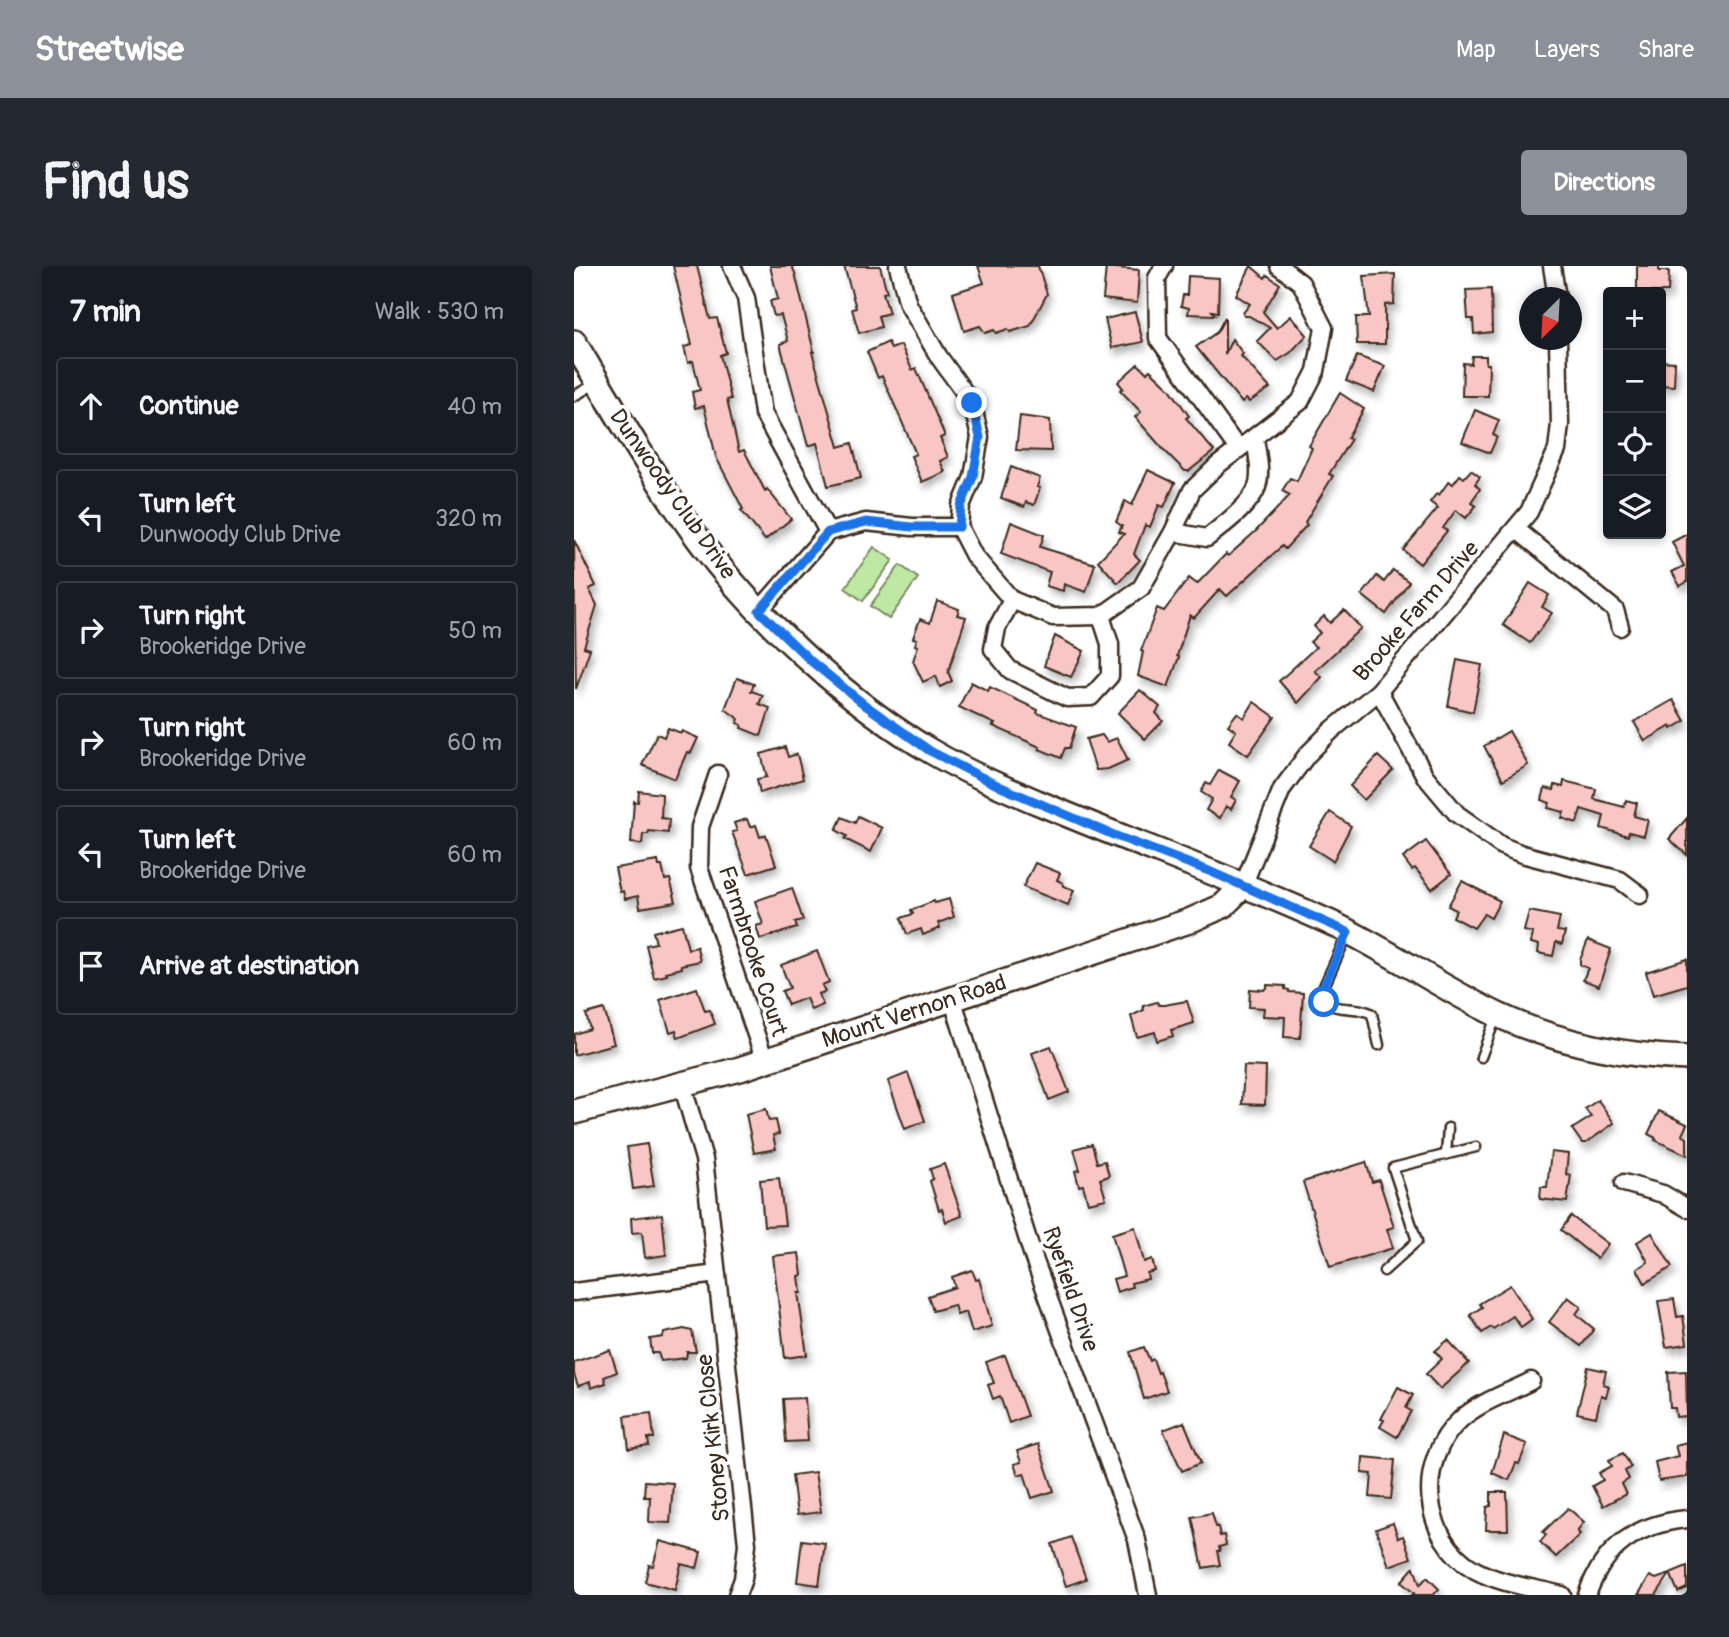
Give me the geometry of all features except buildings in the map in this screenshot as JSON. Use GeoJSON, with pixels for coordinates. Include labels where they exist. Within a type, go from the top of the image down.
{"type":"FeatureCollection","features":[{"type":"Feature","properties":{"kind":"main road","name":"Dunwoody Club Drive"},"geometry":{"type":"LineString","coordinates":[[574,342],[648,464],[699,541],[759,611],[823,671],[930,751],[1001,787],[1348,932],[1497,1014],[1531,1029],[1598,1049],[1649,1057],[1687,1058]]}},
{"type":"Feature","properties":{"kind":"main road","name":"Mount Vernon Road"},"geometry":{"type":"LineString","coordinates":[[574,1112],[765,1060],[1189,921],[1223,906],[1243,886]]}},
{"type":"Feature","properties":{"kind":"street"},"geometry":{"type":"LineString","coordinates":[[732,266],[746,298],[763,413],[828,532]]}},
{"type":"Feature","properties":{"kind":"street"},"geometry":{"type":"LineString","coordinates":[[898,266],[908,304],[939,357],[972,403],[980,437],[973,477],[961,506],[959,527],[974,556],[1012,600],[1053,617],[1101,616],[1141,588],[1173,532],[1192,490],[1238,449],[1300,402],[1316,371],[1324,328],[1301,283],[1279,266]]}},
{"type":"Feature","properties":{"kind":"street"},"geometry":{"type":"LineString","coordinates":[[1164,266],[1157,278],[1158,338],[1238,449]]}},
{"type":"Feature","properties":{"kind":"street"},"geometry":{"type":"LineString","coordinates":[[1552,266],[1555,287]]}},
{"type":"Feature","properties":{"kind":"street","name":"Brooke Farm Drive"},"geometry":{"type":"LineString","coordinates":[[1243,886],[1282,789],[1315,747],[1379,691],[1529,512],[1557,450],[1560,424],[1558,350]]}},
{"type":"Feature","properties":{"kind":"street"},"geometry":{"type":"LineString","coordinates":[[1173,532],[1207,538],[1236,514],[1256,489],[1259,470],[1255,438]]}},
{"type":"Feature","properties":{"kind":"street"},"geometry":{"type":"LineString","coordinates":[[759,611],[828,532],[866,522],[912,527],[959,527]]}},
{"type":"Feature","properties":{"kind":"street"},"geometry":{"type":"LineString","coordinates":[[1516,529],[1615,610],[1620,627]]}},
{"type":"Feature","properties":{"kind":"street"},"geometry":{"type":"LineString","coordinates":[[1012,600],[997,628],[993,649],[1010,670],[1067,698],[1091,697],[1110,676],[1110,644],[1101,616]]}},
{"type":"Feature","properties":{"kind":"street"},"geometry":{"type":"LineString","coordinates":[[1379,691],[1425,776],[1457,814],[1503,846],[1522,854],[1620,880],[1640,895]]}},
{"type":"Feature","properties":{"kind":"street","name":"Farmbrooke Court"},"geometry":{"type":"LineString","coordinates":[[718,774],[700,827],[699,869],[765,1060]]}},
{"type":"Feature","properties":{"kind":"street","name":"Ryefield Drive"},"geometry":{"type":"LineString","coordinates":[[952,998],[1034,1256],[1137,1540],[1148,1595]]}},
{"type":"Feature","properties":{"kind":"street","name":"Stoney Kirk Close"},"geometry":{"type":"LineString","coordinates":[[682,1084],[704,1159],[718,1274],[747,1544],[743,1579],[737,1595]]}},
{"type":"Feature","properties":{"kind":"street"},"geometry":{"type":"LineString","coordinates":[[1624,1183],[1664,1194],[1687,1208]]}},
{"type":"Feature","properties":{"kind":"street"},"geometry":{"type":"LineString","coordinates":[[574,1292],[718,1274]]}},
{"type":"Feature","properties":{"kind":"street"},"geometry":{"type":"LineString","coordinates":[[1531,1381],[1474,1409],[1449,1432],[1439,1448],[1432,1468],[1429,1491],[1438,1529],[1448,1546],[1475,1569],[1497,1579],[1562,1595]]}},
{"type":"Feature","properties":{"kind":"street"},"geometry":{"type":"LineString","coordinates":[[1587,1595],[1592,1578],[1602,1563],[1633,1534],[1667,1521],[1687,1519]]}},
{"type":"Feature","properties":{"kind":"lane"},"geometry":{"type":"LineString","coordinates":[[574,396],[598,383]]}},
{"type":"Feature","properties":{"kind":"lane"},"geometry":{"type":"LineString","coordinates":[[1348,932],[1321,998],[1335,1008],[1364,1010],[1373,1014],[1379,1045]]}},
{"type":"Feature","properties":{"kind":"lane"},"geometry":{"type":"LineString","coordinates":[[1481,1057],[1497,1014]]}},
{"type":"Feature","properties":{"kind":"lane"},"geometry":{"type":"LineString","coordinates":[[1446,1154],[1448,1128]]}},
{"type":"Feature","properties":{"kind":"lane"},"geometry":{"type":"LineString","coordinates":[[1384,1270],[1417,1241],[1393,1168],[1476,1147]]}},
{"type":"Feature","properties":{"kind":"green space"},"geometry":{"type":"Polygon","coordinates":[[[874,547],[893,560],[863,601],[845,588],[874,547]]]}},
{"type":"Feature","properties":{"kind":"green space"},"geometry":{"type":"Polygon","coordinates":[[[900,565],[918,578],[889,619],[870,606],[900,565]]]}},
{"type":"Feature","properties":{"kind":"route"},"geometry":{"type":"LineString","coordinates":[[972,403],[980,437],[973,477],[961,506],[959,527],[912,527],[866,522],[828,532],[759,611],[812,662],[865,705],[930,751],[1001,787],[1116,836],[1209,871],[1348,932],[1321,993],[1324,1002]]}}]}
